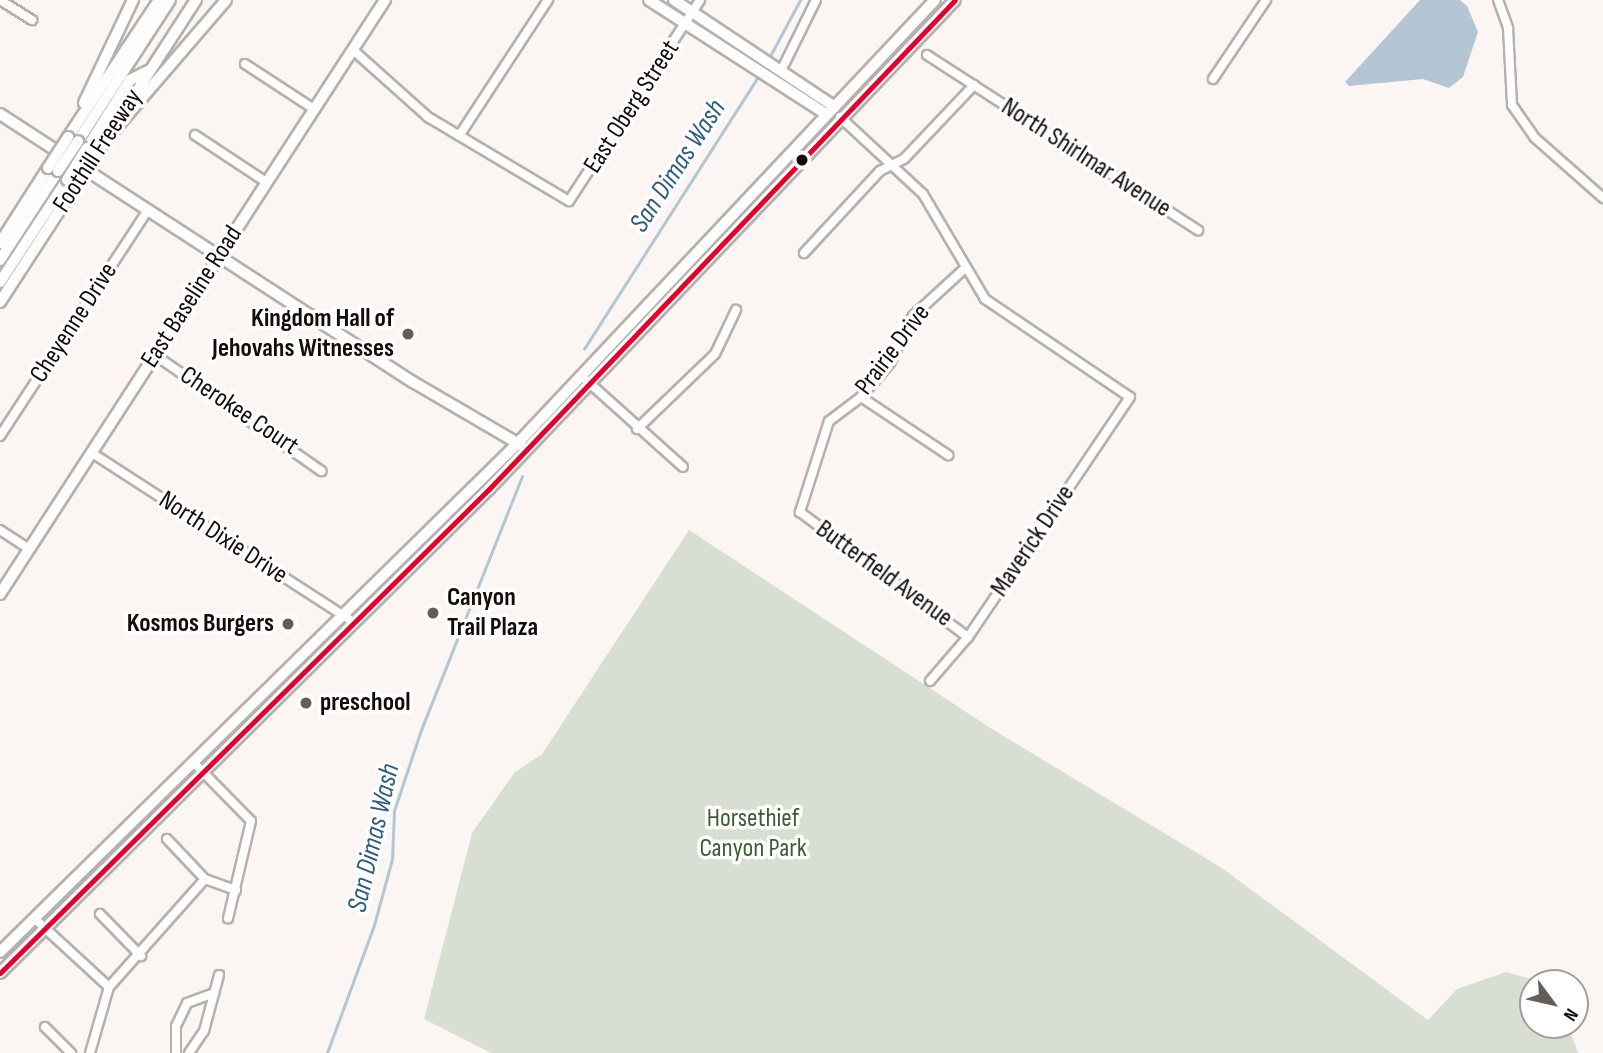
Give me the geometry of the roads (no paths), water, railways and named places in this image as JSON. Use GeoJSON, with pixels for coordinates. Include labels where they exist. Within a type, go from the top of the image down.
{"type":"FeatureCollection","features":[{"type":"Feature","properties":{"kind":"highway"},"geometry":{"type":"LineString","coordinates":[[73,139],[133,0]]}},
{"type":"Feature","properties":{"kind":"highway","name":"Foothill Freeway"},"geometry":{"type":"LineString","coordinates":[[0,243],[53,170],[159,0]]}},
{"type":"Feature","properties":{"kind":"highway"},"geometry":{"type":"LineString","coordinates":[[73,139],[170,0]]}},
{"type":"Feature","properties":{"kind":"highway","name":"Foothill Freeway"},"geometry":{"type":"LineString","coordinates":[[0,302],[91,152],[104,142],[196,0]]}},
{"type":"Feature","properties":{"kind":"highway"},"geometry":{"type":"LineString","coordinates":[[104,142],[226,0]]}},
{"type":"Feature","properties":{"kind":"highway"},"geometry":{"type":"LineString","coordinates":[[91,152],[130,80],[151,69]]}},
{"type":"Feature","properties":{"kind":"highway"},"geometry":{"type":"LineString","coordinates":[[0,260],[53,170]]}},
{"type":"Feature","properties":{"kind":"highway"},"geometry":{"type":"LineString","coordinates":[[0,282],[71,183]]}},
{"type":"Feature","properties":{"kind":"main road","name":"East Baseline Road"},"geometry":{"type":"LineString","coordinates":[[0,594],[385,0]]}},
{"type":"Feature","properties":{"kind":"main road"},"geometry":{"type":"LineString","coordinates":[[649,0],[822,113],[840,117]]}},
{"type":"Feature","properties":{"kind":"main road"},"geometry":{"type":"LineString","coordinates":[[674,0],[832,103],[840,117]]}},
{"type":"Feature","properties":{"kind":"main road"},"geometry":{"type":"LineString","coordinates":[[0,973],[528,447],[822,113],[934,0]]}},
{"type":"Feature","properties":{"kind":"main road"},"geometry":{"type":"LineString","coordinates":[[0,953],[585,380],[955,0]]}},
{"type":"Feature","properties":{"kind":"main road"},"geometry":{"type":"LineString","coordinates":[[0,114],[219,256],[528,447]]}},
{"type":"Feature","properties":{"kind":"street"},"geometry":{"type":"LineString","coordinates":[[0,0],[32,20]]}},
{"type":"Feature","properties":{"kind":"street"},"geometry":{"type":"LineString","coordinates":[[353,50],[459,136],[548,0]]}},
{"type":"Feature","properties":{"kind":"street","name":"East Oberg Street"},"geometry":{"type":"LineString","coordinates":[[459,136],[569,201],[701,0]]}},
{"type":"Feature","properties":{"kind":"street"},"geometry":{"type":"LineString","coordinates":[[773,64],[816,0]]}},
{"type":"Feature","properties":{"kind":"street"},"geometry":{"type":"LineString","coordinates":[[1213,79],[1266,0]]}},
{"type":"Feature","properties":{"kind":"street"},"geometry":{"type":"LineString","coordinates":[[1498,0],[1508,28],[1512,105],[1535,138],[1603,198]]}},
{"type":"Feature","properties":{"kind":"street","name":"North Shirlmar Avenue"},"geometry":{"type":"LineString","coordinates":[[928,55],[1198,230]]}},
{"type":"Feature","properties":{"kind":"street"},"geometry":{"type":"LineString","coordinates":[[245,64],[314,109]]}},
{"type":"Feature","properties":{"kind":"street","name":"North Shirlmar Avenue"},"geometry":{"type":"LineString","coordinates":[[804,253],[974,85]]}},
{"type":"Feature","properties":{"kind":"street"},"geometry":{"type":"LineString","coordinates":[[840,117],[892,164],[931,206],[963,270]]}},
{"type":"Feature","properties":{"kind":"street"},"geometry":{"type":"LineString","coordinates":[[195,135],[266,182]]}},
{"type":"Feature","properties":{"kind":"street","name":"Cheyenne Drive"},"geometry":{"type":"LineString","coordinates":[[0,436],[148,209]]}},
{"type":"Feature","properties":{"kind":"street","name":"Prairie Drive"},"geometry":{"type":"LineString","coordinates":[[800,512],[829,421],[860,397],[890,363],[913,316],[963,270]]}},
{"type":"Feature","properties":{"kind":"street","name":"Maverick Drive"},"geometry":{"type":"LineString","coordinates":[[930,681],[968,637],[1130,397],[985,299],[963,270]]}},
{"type":"Feature","properties":{"kind":"street"},"geometry":{"type":"LineString","coordinates":[[636,429],[715,354],[736,310]]}},
{"type":"Feature","properties":{"kind":"street","name":"Cherokee Court"},"geometry":{"type":"LineString","coordinates":[[155,355],[321,471]]}},
{"type":"Feature","properties":{"kind":"street"},"geometry":{"type":"LineString","coordinates":[[585,380],[636,429],[683,467]]}},
{"type":"Feature","properties":{"kind":"street"},"geometry":{"type":"LineString","coordinates":[[860,397],[948,455]]}},
{"type":"Feature","properties":{"kind":"street","name":"North Dixie Drive"},"geometry":{"type":"LineString","coordinates":[[92,453],[353,622]]}},
{"type":"Feature","properties":{"kind":"street","name":"Butterfield Avenue"},"geometry":{"type":"LineString","coordinates":[[800,512],[968,637]]}},
{"type":"Feature","properties":{"kind":"street"},"geometry":{"type":"LineString","coordinates":[[0,530],[29,549]]}},
{"type":"Feature","properties":{"kind":"street"},"geometry":{"type":"LineString","coordinates":[[194,763],[251,821],[228,918]]}},
{"type":"Feature","properties":{"kind":"street"},"geometry":{"type":"LineString","coordinates":[[167,839],[205,879],[236,890]]}},
{"type":"Feature","properties":{"kind":"street"},"geometry":{"type":"LineString","coordinates":[[90,1053],[109,987],[141,956],[205,879]]}},
{"type":"Feature","properties":{"kind":"street"},"geometry":{"type":"LineString","coordinates":[[100,914],[141,956]]}},
{"type":"Feature","properties":{"kind":"street"},"geometry":{"type":"LineString","coordinates":[[35,919],[109,987]]}},
{"type":"Feature","properties":{"kind":"street"},"geometry":{"type":"LineString","coordinates":[[188,1053],[204,1031],[219,975]]}},
{"type":"Feature","properties":{"kind":"street"},"geometry":{"type":"LineString","coordinates":[[176,1053],[176,1026],[187,1003],[214,993]]}},
{"type":"Feature","properties":{"kind":"street"},"geometry":{"type":"LineString","coordinates":[[45,1027],[71,1053]]}},
{"type":"Feature","properties":{"kind":"water"},"geometry":{"type":"Polygon","coordinates":[[[1420,0],[1460,0],[1467,6],[1478,32],[1463,77],[1449,88],[1423,79],[1349,86],[1345,82],[1420,0]]]}},
{"type":"Feature","properties":{"kind":"waterway","name":"San Dimas Wash"},"geometry":{"type":"LineString","coordinates":[[768,60],[800,0]]}},
{"type":"Feature","properties":{"kind":"waterway","name":"San Dimas Wash"},"geometry":{"type":"LineString","coordinates":[[584,349],[759,75]]}},
{"type":"Feature","properties":{"kind":"waterway","name":"San Dimas Wash"},"geometry":{"type":"LineString","coordinates":[[327,1053],[374,925],[392,859],[394,811],[421,730],[522,476]]}},
{"type":"Feature","properties":{"kind":"place","name":"Kingdom Hall of Jehovahs Witnesses"},"geometry":{"type":"Point","coordinates":[408,334]}},
{"type":"Feature","properties":{"kind":"place","name":"Canyon Trail Plaza"},"geometry":{"type":"Point","coordinates":[433,613]}},
{"type":"Feature","properties":{"kind":"place","name":"Kosmos Burgers"},"geometry":{"type":"Point","coordinates":[288,624]}},
{"type":"Feature","properties":{"kind":"place","name":"preschool"},"geometry":{"type":"Point","coordinates":[306,703]}},
{"type":"Feature","properties":{"kind":"park label","name":"Horsethief Canyon Park"},"geometry":{"type":"Point","coordinates":[753,834]}}]}
